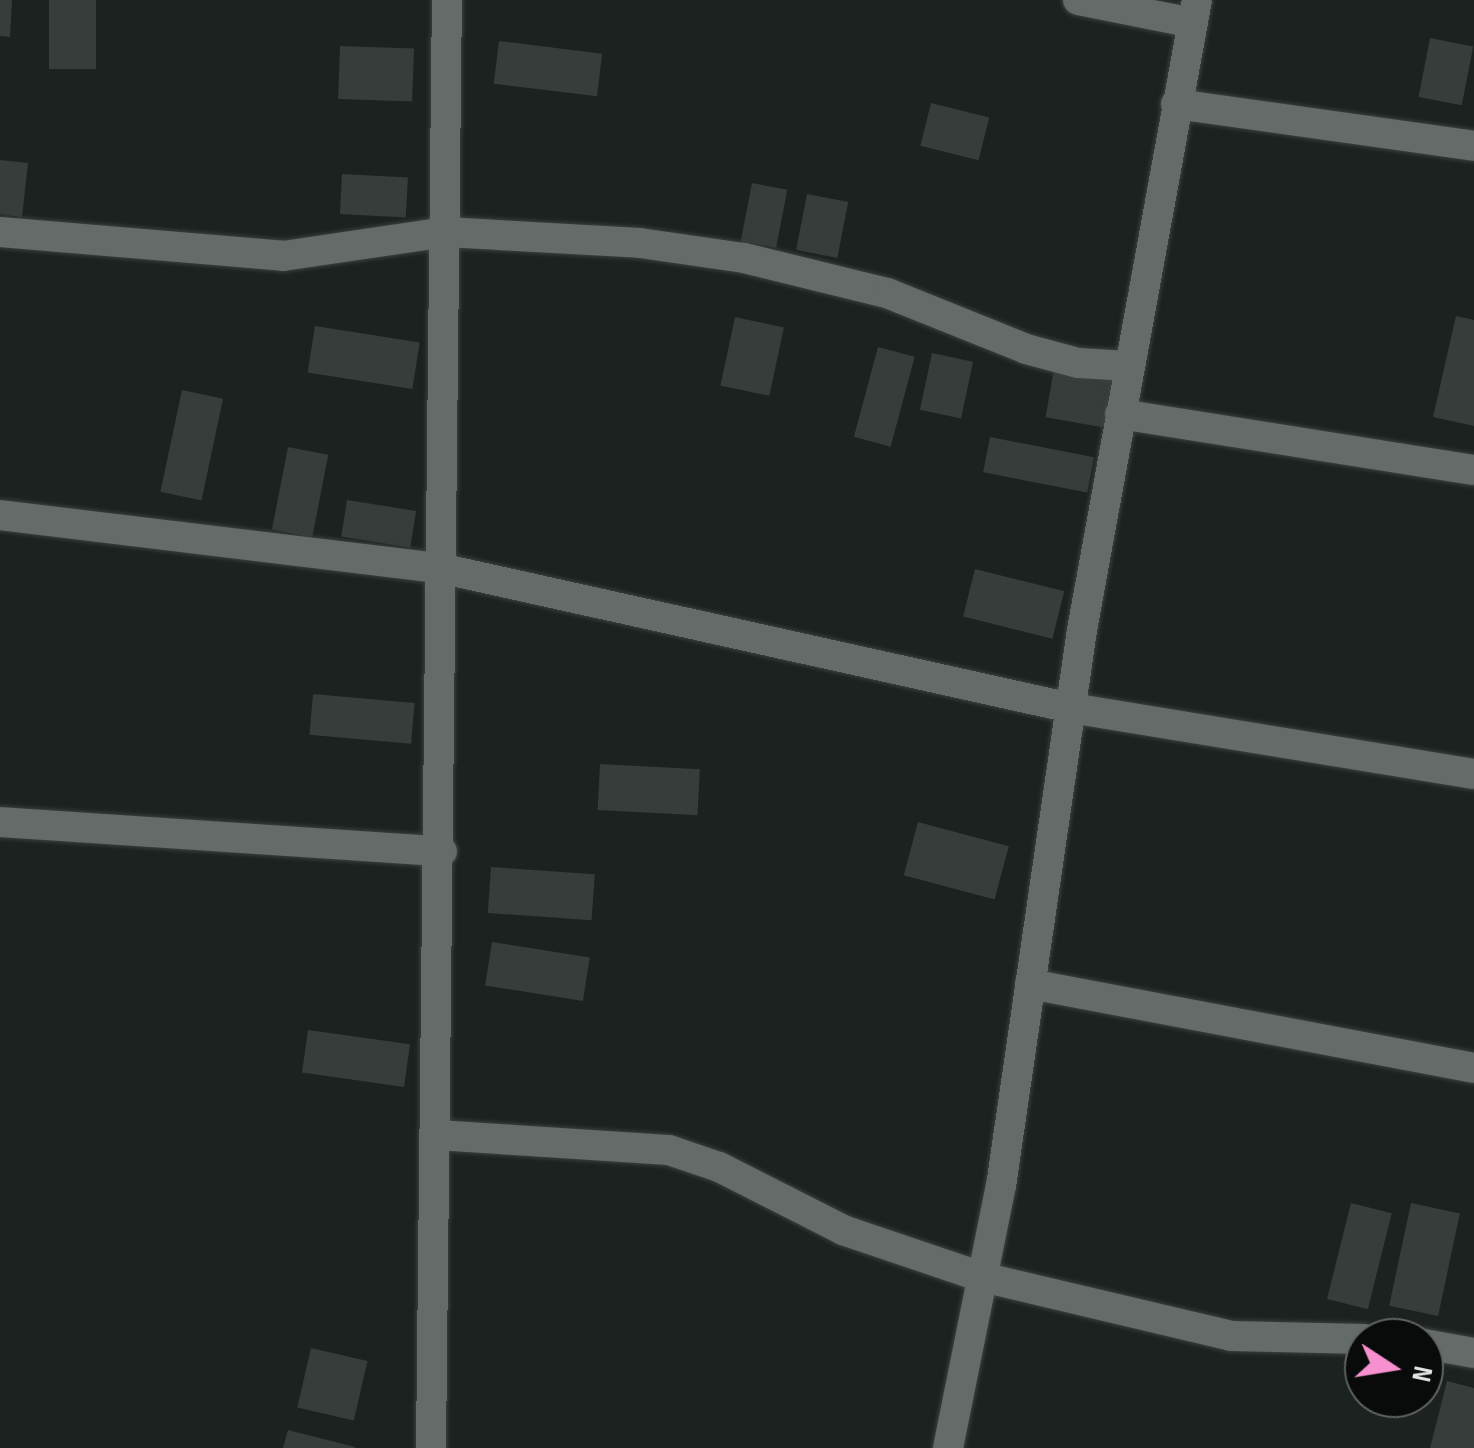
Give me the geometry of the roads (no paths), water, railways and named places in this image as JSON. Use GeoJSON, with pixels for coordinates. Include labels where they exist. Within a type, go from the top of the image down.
{"type":"FeatureCollection","features":[{"type":"Feature","properties":{"kind":"street"},"geometry":{"type":"LineString","coordinates":[[431,1448],[442,850],[447,0]]}},
{"type":"Feature","properties":{"kind":"street"},"geometry":{"type":"LineString","coordinates":[[948,1448],[982,1277],[1120,414],[1195,11],[1078,0]]}},
{"type":"Feature","properties":{"kind":"street"},"geometry":{"type":"LineString","coordinates":[[1176,104],[1474,146]]}},
{"type":"Feature","properties":{"kind":"street"},"geometry":{"type":"LineString","coordinates":[[0,232],[282,256],[445,232],[621,241],[744,258],[887,294],[1026,349],[1078,363],[1129,366]]}},
{"type":"Feature","properties":{"kind":"street"},"geometry":{"type":"LineString","coordinates":[[1120,414],[1474,470]]}},
{"type":"Feature","properties":{"kind":"street"},"geometry":{"type":"LineString","coordinates":[[0,515],[444,568],[1071,708],[1474,774]]}},
{"type":"Feature","properties":{"kind":"street"},"geometry":{"type":"LineString","coordinates":[[0,822],[442,850]]}},
{"type":"Feature","properties":{"kind":"street"},"geometry":{"type":"LineString","coordinates":[[1030,984],[1474,1068]]}},
{"type":"Feature","properties":{"kind":"street"},"geometry":{"type":"LineString","coordinates":[[438,1135],[669,1150],[719,1167],[843,1230],[982,1277],[1231,1336],[1344,1339]]}},
{"type":"Feature","properties":{"kind":"street"},"geometry":{"type":"LineString","coordinates":[[1444,1348],[1474,1353]]}}]}
